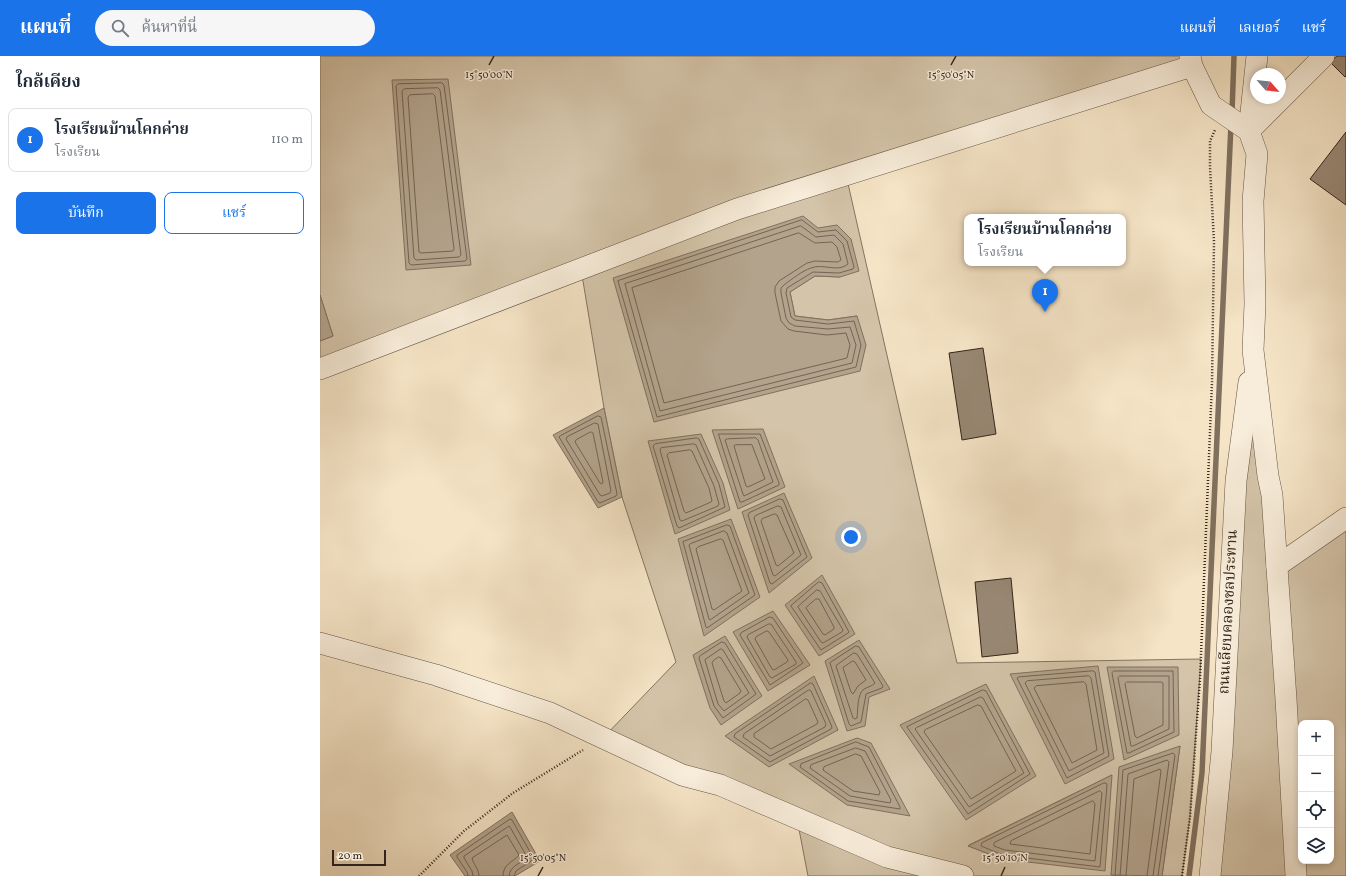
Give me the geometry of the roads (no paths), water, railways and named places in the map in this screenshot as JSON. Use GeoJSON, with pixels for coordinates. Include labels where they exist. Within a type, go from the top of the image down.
{"type":"FeatureCollection","features":[{"type":"Feature","properties":{"kind":"street"},"geometry":{"type":"LineString","coordinates":[[1233,121],[1257,56]]}},
{"type":"Feature","properties":{"kind":"street"},"geometry":{"type":"LineString","coordinates":[[1233,121],[1324,56]]}},
{"type":"Feature","properties":{"kind":"street"},"geometry":{"type":"LineString","coordinates":[[320,369],[737,208],[1191,61],[1211,105],[1233,121],[1257,154],[1253,201],[1254,350],[1268,476],[1272,495],[1296,876]]}},
{"type":"Feature","properties":{"kind":"street","name":"ถนนเลียบคลองชลประทาน"},"geometry":{"type":"LineString","coordinates":[[1210,876],[1222,751],[1236,481],[1254,350]]}},
{"type":"Feature","properties":{"kind":"street"},"geometry":{"type":"LineString","coordinates":[[1277,566],[1346,518]]}},
{"type":"Feature","properties":{"kind":"street"},"geometry":{"type":"LineString","coordinates":[[320,642],[436,675],[550,713],[682,775],[720,785],[886,857],[963,876]]}},
{"type":"Feature","properties":{"kind":"water"},"geometry":{"type":"Polygon","coordinates":[[[448,79],[471,265],[406,270],[392,80],[448,79]]]}},
{"type":"Feature","properties":{"kind":"water"},"geometry":{"type":"Polygon","coordinates":[[[803,216],[818,228],[837,225],[851,239],[859,271],[840,277],[815,276],[790,292],[795,316],[828,320],[857,316],[866,345],[860,371],[654,422],[613,278],[803,216]]]}},
{"type":"Feature","properties":{"kind":"water"},"geometry":{"type":"Polygon","coordinates":[[[320,295],[333,336],[320,341],[320,295]]]}},
{"type":"Feature","properties":{"kind":"water"},"geometry":{"type":"Polygon","coordinates":[[[604,408],[622,497],[598,508],[553,435],[604,408]]]}},
{"type":"Feature","properties":{"kind":"water"},"geometry":{"type":"Polygon","coordinates":[[[763,429],[785,487],[738,509],[712,430],[763,429]]]}},
{"type":"Feature","properties":{"kind":"water"},"geometry":{"type":"Polygon","coordinates":[[[701,434],[723,483],[730,510],[675,534],[648,441],[701,434]]]}},
{"type":"Feature","properties":{"kind":"water"},"geometry":{"type":"Polygon","coordinates":[[[784,493],[812,558],[769,593],[742,512],[784,493]]]}},
{"type":"Feature","properties":{"kind":"water"},"geometry":{"type":"Polygon","coordinates":[[[731,519],[760,597],[704,636],[678,539],[731,519]]]}},
{"type":"Feature","properties":{"kind":"water"},"geometry":{"type":"Polygon","coordinates":[[[822,575],[855,634],[819,656],[785,605],[822,575]]]}},
{"type":"Feature","properties":{"kind":"water"},"geometry":{"type":"Polygon","coordinates":[[[773,611],[810,665],[768,691],[733,632],[773,611]]]}},
{"type":"Feature","properties":{"kind":"water"},"geometry":{"type":"Polygon","coordinates":[[[725,636],[762,696],[721,725],[710,708],[693,655],[725,636]]]}},
{"type":"Feature","properties":{"kind":"water"},"geometry":{"type":"Polygon","coordinates":[[[859,640],[890,689],[869,697],[865,726],[847,731],[825,661],[859,640]]]}},
{"type":"Feature","properties":{"kind":"water"},"geometry":{"type":"Polygon","coordinates":[[[1098,666],[1114,759],[1065,784],[1010,674],[1098,666]]]}},
{"type":"Feature","properties":{"kind":"water"},"geometry":{"type":"Polygon","coordinates":[[[1107,667],[1178,667],[1179,735],[1124,760],[1107,667]]]}},
{"type":"Feature","properties":{"kind":"water"},"geometry":{"type":"Polygon","coordinates":[[[814,676],[838,730],[769,767],[725,736],[814,676]]]}},
{"type":"Feature","properties":{"kind":"water"},"geometry":{"type":"Polygon","coordinates":[[[986,684],[1036,776],[966,820],[900,725],[986,684]]]}},
{"type":"Feature","properties":{"kind":"water"},"geometry":{"type":"Polygon","coordinates":[[[857,738],[871,743],[910,816],[847,805],[789,764],[857,738]]]}},
{"type":"Feature","properties":{"kind":"water"},"geometry":{"type":"Polygon","coordinates":[[[1180,746],[1162,876],[1111,875],[1119,767],[1180,746]]]}},
{"type":"Feature","properties":{"kind":"water"},"geometry":{"type":"Polygon","coordinates":[[[1112,775],[1105,871],[1002,859],[968,846],[1112,775]]]}},
{"type":"Feature","properties":{"kind":"water"},"geometry":{"type":"Polygon","coordinates":[[[512,812],[540,861],[515,876],[465,876],[450,855],[512,812]]]}},
{"type":"Feature","properties":{"kind":"waterway"},"geometry":{"type":"LineString","coordinates":[[1232,113],[1234,56]]}},
{"type":"Feature","properties":{"kind":"waterway"},"geometry":{"type":"LineString","coordinates":[[1189,876],[1202,773],[1231,124]]}},
{"type":"Feature","properties":{"kind":"place","name":"โรงเรียนบ้านโคกค่าย"},"geometry":{"type":"Point","coordinates":[1045,312]}}]}
